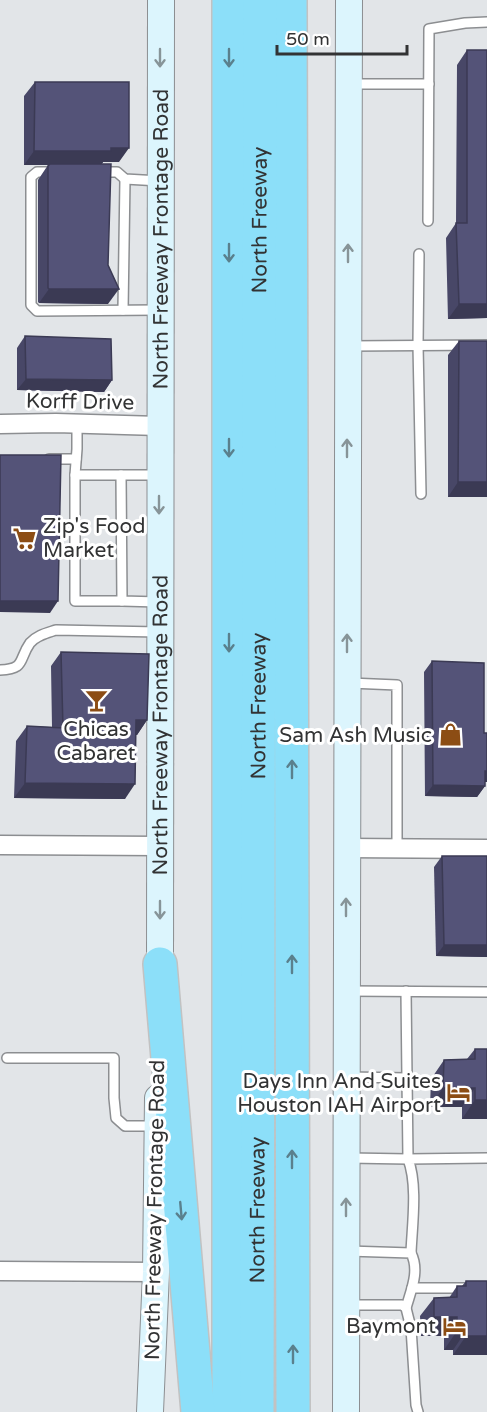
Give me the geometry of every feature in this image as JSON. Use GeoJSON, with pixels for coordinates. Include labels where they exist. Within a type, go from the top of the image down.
{"type":"FeatureCollection","features":[{"type":"Feature","properties":{"kind":"highway","name":"North Freeway"},"geometry":{"type":"LineString","coordinates":[[229,0],[229,1412]]}},
{"type":"Feature","properties":{"kind":"highway","name":"North Freeway"},"geometry":{"type":"LineString","coordinates":[[257,1412],[260,0]]}},
{"type":"Feature","properties":{"kind":"highway","name":"North Freeway"},"geometry":{"type":"LineString","coordinates":[[290,0],[293,1412]]}},
{"type":"Feature","properties":{"kind":"highway"},"geometry":{"type":"LineString","coordinates":[[160,964],[198,1412]]}},
{"type":"Feature","properties":{"kind":"main road","name":"North Freeway Frontage Road"},"geometry":{"type":"LineString","coordinates":[[150,1412],[156,1272],[160,964],[160,0]]}},
{"type":"Feature","properties":{"kind":"main road"},"geometry":{"type":"LineString","coordinates":[[346,1412],[349,0]]}},
{"type":"Feature","properties":{"kind":"street","name":"Korff Drive"},"geometry":{"type":"LineString","coordinates":[[0,424],[159,426]]}},
{"type":"Feature","properties":{"kind":"street"},"geometry":{"type":"LineString","coordinates":[[0,845],[159,846]]}},
{"type":"Feature","properties":{"kind":"street"},"geometry":{"type":"LineString","coordinates":[[346,848],[487,849]]}},
{"type":"Feature","properties":{"kind":"street"},"geometry":{"type":"LineString","coordinates":[[0,1271],[156,1272]]}},
{"type":"Feature","properties":{"kind":"lane"},"geometry":{"type":"LineString","coordinates":[[429,220],[429,29],[465,22],[487,22]]}},
{"type":"Feature","properties":{"kind":"lane"},"geometry":{"type":"LineString","coordinates":[[348,84],[429,84]]}},
{"type":"Feature","properties":{"kind":"lane"},"geometry":{"type":"LineString","coordinates":[[61,172],[37,172],[32,177],[31,305],[37,311],[160,310]]}},
{"type":"Feature","properties":{"kind":"lane"},"geometry":{"type":"LineString","coordinates":[[84,172],[117,172],[125,180],[160,181]]}},
{"type":"Feature","properties":{"kind":"lane"},"geometry":{"type":"LineString","coordinates":[[123,310],[125,180]]}},
{"type":"Feature","properties":{"kind":"lane"},"geometry":{"type":"LineString","coordinates":[[419,254],[421,494]]}},
{"type":"Feature","properties":{"kind":"lane"},"geometry":{"type":"LineString","coordinates":[[347,346],[487,345]]}},
{"type":"Feature","properties":{"kind":"lane"},"geometry":{"type":"LineString","coordinates":[[77,424],[75,601],[159,602]]}},
{"type":"Feature","properties":{"kind":"lane"},"geometry":{"type":"LineString","coordinates":[[44,459],[76,459]]}},
{"type":"Feature","properties":{"kind":"lane"},"geometry":{"type":"LineString","coordinates":[[75,475],[159,475]]}},
{"type":"Feature","properties":{"kind":"lane"},"geometry":{"type":"LineString","coordinates":[[121,475],[122,601]]}},
{"type":"Feature","properties":{"kind":"lane"},"geometry":{"type":"LineString","coordinates":[[0,670],[16,668],[32,641],[56,630],[159,632]]}},
{"type":"Feature","properties":{"kind":"lane"},"geometry":{"type":"LineString","coordinates":[[347,683],[397,685],[397,849]]}},
{"type":"Feature","properties":{"kind":"lane"},"geometry":{"type":"LineString","coordinates":[[346,991],[487,992]]}},
{"type":"Feature","properties":{"kind":"lane"},"geometry":{"type":"LineString","coordinates":[[406,991],[408,1159],[413,1184],[411,1253],[415,1275],[406,1308],[411,1328],[418,1412]]}},
{"type":"Feature","properties":{"kind":"lane"},"geometry":{"type":"LineString","coordinates":[[7,1059],[114,1058],[116,1118],[125,1126],[158,1126]]}},
{"type":"Feature","properties":{"kind":"lane"},"geometry":{"type":"LineString","coordinates":[[346,1077],[407,1078]]}},
{"type":"Feature","properties":{"kind":"lane"},"geometry":{"type":"LineString","coordinates":[[346,1158],[487,1158]]}},
{"type":"Feature","properties":{"kind":"lane"},"geometry":{"type":"LineString","coordinates":[[346,1251],[411,1253]]}},
{"type":"Feature","properties":{"kind":"lane"},"geometry":{"type":"LineString","coordinates":[[412,1288],[487,1288]]}},
{"type":"Feature","properties":{"kind":"lane"},"geometry":{"type":"LineString","coordinates":[[346,1305],[402,1305],[406,1308]]}},
{"type":"Feature","properties":{"kind":"building"},"geometry":{"type":"Polygon","coordinates":[[[467,50],[487,50],[487,304],[459,304],[456,223],[467,223],[467,50]]]}},
{"type":"Feature","properties":{"kind":"building"},"geometry":{"type":"Polygon","coordinates":[[[35,82],[129,82],[129,148],[111,148],[111,151],[34,151],[35,82]]]}},
{"type":"Feature","properties":{"kind":"building"},"geometry":{"type":"Polygon","coordinates":[[[50,164],[111,164],[108,265],[119,289],[48,288],[48,166],[50,164]]]}},
{"type":"Feature","properties":{"kind":"building"},"geometry":{"type":"Polygon","coordinates":[[[25,336],[111,339],[112,380],[26,379],[25,336]]]}},
{"type":"Feature","properties":{"kind":"building"},"geometry":{"type":"Polygon","coordinates":[[[459,341],[487,341],[487,482],[458,482],[459,341]]]}},
{"type":"Feature","properties":{"kind":"building"},"geometry":{"type":"Polygon","coordinates":[[[0,455],[61,455],[58,601],[0,601],[0,455]]]}},
{"type":"Feature","properties":{"kind":"building"},"geometry":{"type":"Polygon","coordinates":[[[61,652],[149,654],[147,720],[136,720],[135,784],[25,783],[27,726],[63,728],[61,652]]]}},
{"type":"Feature","properties":{"kind":"building","name":"Sam Ash Music"},"geometry":{"type":"Polygon","coordinates":[[[432,661],[484,663],[484,733],[487,733],[485,786],[433,785],[432,661]]]}},
{"type":"Feature","properties":{"kind":"building"},"geometry":{"type":"Polygon","coordinates":[[[442,856],[487,856],[487,945],[444,945],[442,856]]]}},
{"type":"Feature","properties":{"kind":"building"},"geometry":{"type":"Polygon","coordinates":[[[475,1049],[487,1049],[487,1100],[475,1100],[475,1088],[443,1088],[444,1060],[475,1059],[475,1049]]]}},
{"type":"Feature","properties":{"kind":"building"},"geometry":{"type":"Polygon","coordinates":[[[466,1281],[487,1281],[487,1336],[466,1336],[466,1331],[457,1331],[457,1317],[434,1317],[434,1298],[457,1297],[457,1286],[466,1286],[466,1281]]]}},
{"type":"Feature","properties":{"kind":"place","name":"Zip's Food Market"},"geometry":{"type":"Point","coordinates":[25,538]}},
{"type":"Feature","properties":{"kind":"place","name":"Chicas Cabaret"},"geometry":{"type":"Point","coordinates":[96,701]}},
{"type":"Feature","properties":{"kind":"place","name":"Sam Ash Music"},"geometry":{"type":"Point","coordinates":[450,735]}},
{"type":"Feature","properties":{"kind":"place","name":"Days Inn And Suites Houston IAH Airport"},"geometry":{"type":"Point","coordinates":[459,1093]}},
{"type":"Feature","properties":{"kind":"place","name":"Baymont"},"geometry":{"type":"Point","coordinates":[454,1326]}}]}
